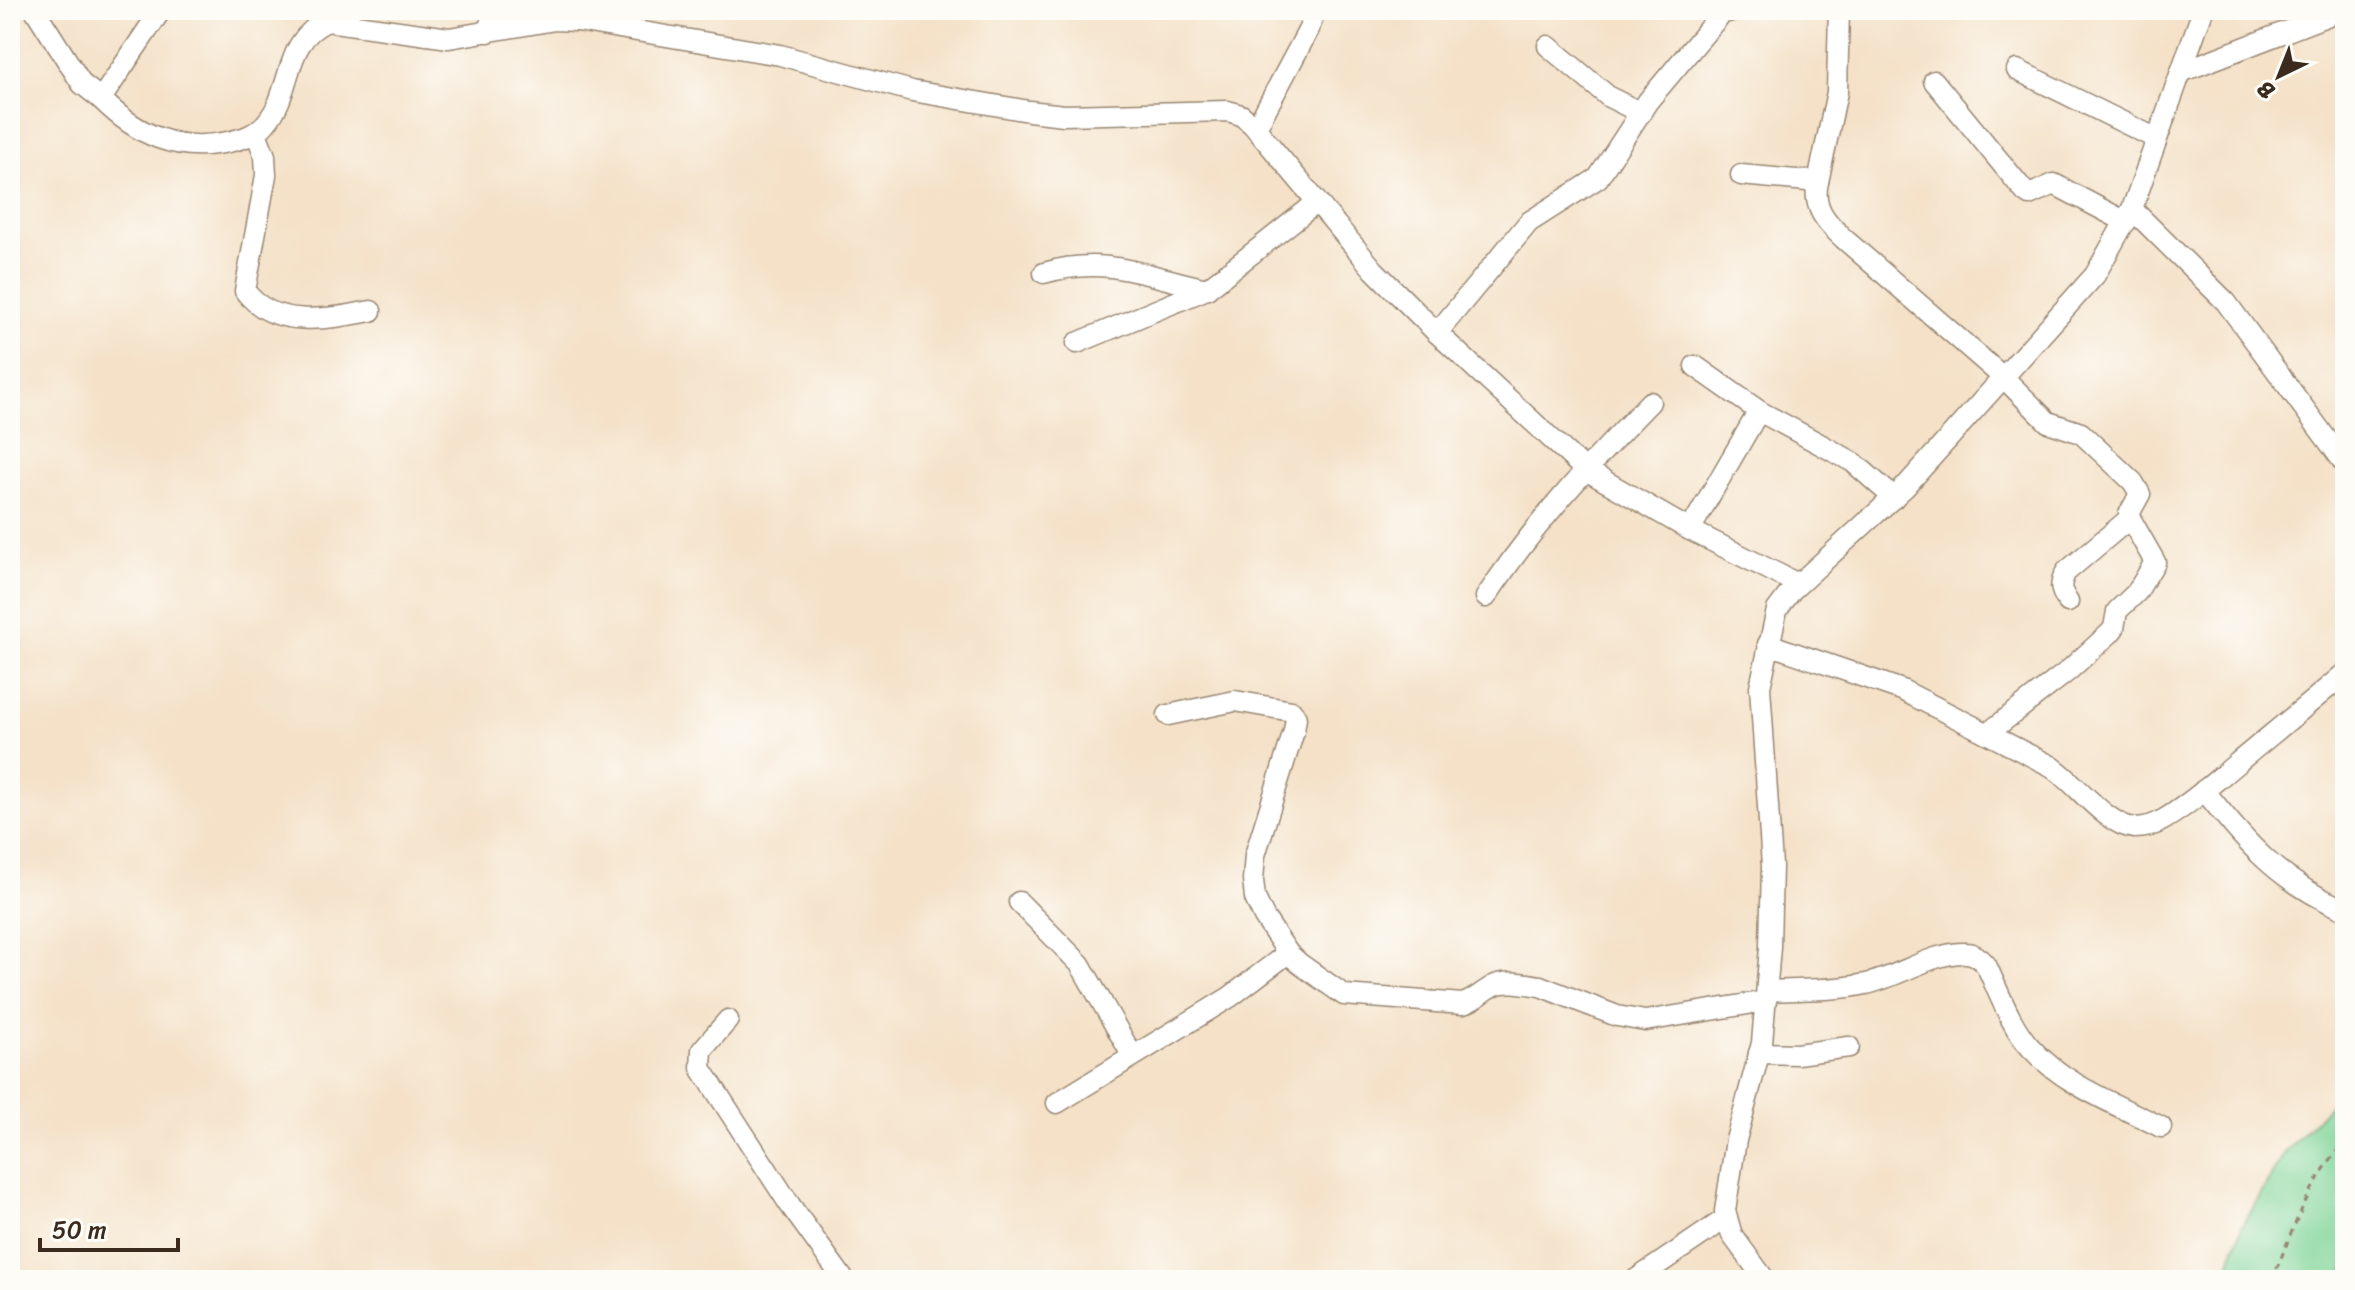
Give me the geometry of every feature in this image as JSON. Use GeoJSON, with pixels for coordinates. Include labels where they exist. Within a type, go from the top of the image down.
{"type":"FeatureCollection","features":[{"type":"Feature","properties":{"kind":"street"},"geometry":{"type":"LineString","coordinates":[[35,10],[82,84],[126,123],[149,135],[186,145],[209,146],[256,133],[275,109],[302,39],[313,27],[327,21],[449,38],[555,20],[577,21],[780,55],[952,99],[1064,115],[1228,111],[1241,115],[1256,128],[1374,270],[1584,469],[1690,530],[1798,584]]}},
{"type":"Feature","properties":{"kind":"street"},"geometry":{"type":"LineString","coordinates":[[101,99],[161,10]]}},
{"type":"Feature","properties":{"kind":"street"},"geometry":{"type":"LineString","coordinates":[[488,32],[494,10]]}},
{"type":"Feature","properties":{"kind":"street"},"geometry":{"type":"LineString","coordinates":[[1256,128],[1309,29],[1315,10]]}},
{"type":"Feature","properties":{"kind":"street"},"geometry":{"type":"LineString","coordinates":[[1839,10],[1837,92],[1816,201],[1821,214],[1831,227],[2004,378],[2048,422],[2081,433],[2133,482],[2140,494],[2129,514],[2130,518],[2155,562],[2137,592],[2117,611],[2114,628],[2075,665],[1988,733]]}},
{"type":"Feature","properties":{"kind":"street"},"geometry":{"type":"LineString","coordinates":[[1765,1280],[1739,1247],[1725,1219],[1736,1140],[1759,1053],[1766,996],[1772,866],[1760,687],[1777,610],[1798,584],[1894,498],[2095,275],[2129,216],[2203,10]]}},
{"type":"Feature","properties":{"kind":"street"},"geometry":{"type":"LineString","coordinates":[[2181,72],[2342,10]]}},
{"type":"Feature","properties":{"kind":"street"},"geometry":{"type":"LineString","coordinates":[[1437,333],[1529,222],[1598,178],[1656,91],[1724,11]]}},
{"type":"Feature","properties":{"kind":"street"},"geometry":{"type":"LineString","coordinates":[[1548,46],[1609,97],[1641,113]]}},
{"type":"Feature","properties":{"kind":"street"},"geometry":{"type":"LineString","coordinates":[[2017,70],[2157,139]]}},
{"type":"Feature","properties":{"kind":"street"},"geometry":{"type":"LineString","coordinates":[[1934,81],[2025,192],[2035,194],[2054,184],[2129,216],[2226,302],[2345,464]]}},
{"type":"Feature","properties":{"kind":"street"},"geometry":{"type":"LineString","coordinates":[[256,133],[265,156],[266,175],[245,291],[255,305],[279,316],[323,320],[371,311]]}},
{"type":"Feature","properties":{"kind":"street"},"geometry":{"type":"LineString","coordinates":[[1741,175],[1818,182]]}},
{"type":"Feature","properties":{"kind":"street"},"geometry":{"type":"LineString","coordinates":[[1077,343],[1207,289],[1316,203]]}},
{"type":"Feature","properties":{"kind":"street"},"geometry":{"type":"LineString","coordinates":[[1044,273],[1072,265],[1121,267],[1207,289]]}},
{"type":"Feature","properties":{"kind":"street"},"geometry":{"type":"LineString","coordinates":[[1695,366],[1759,411],[1843,455],[1894,498]]}},
{"type":"Feature","properties":{"kind":"street"},"geometry":{"type":"LineString","coordinates":[[1486,597],[1528,535],[1584,469],[1650,402]]}},
{"type":"Feature","properties":{"kind":"street"},"geometry":{"type":"LineString","coordinates":[[1690,530],[1759,411]]}},
{"type":"Feature","properties":{"kind":"street"},"geometry":{"type":"LineString","coordinates":[[2068,602],[2061,591],[2061,581],[2066,572],[2130,518]]}},
{"type":"Feature","properties":{"kind":"street"},"geometry":{"type":"LineString","coordinates":[[1768,644],[1902,690],[1988,733],[2063,773],[2107,815],[2133,828],[2163,820],[2204,790],[2345,673]]}},
{"type":"Feature","properties":{"kind":"street"},"geometry":{"type":"LineString","coordinates":[[1168,715],[1235,701],[1292,711],[1296,718],[1294,731],[1255,855],[1255,898],[1288,953],[1344,995],[1463,1004],[1502,983],[1527,984],[1540,986],[1617,1016],[1645,1021],[1766,996],[1863,985],[1889,978],[1939,957],[1967,952],[1979,957],[1986,965],[2017,1029],[2028,1046],[2046,1063],[2065,1078],[2161,1127]]}},
{"type":"Feature","properties":{"kind":"street"},"geometry":{"type":"LineString","coordinates":[[2204,790],[2259,856],[2308,892],[2345,910]]}},
{"type":"Feature","properties":{"kind":"street"},"geometry":{"type":"LineString","coordinates":[[1019,902],[1080,964],[1132,1055]]}},
{"type":"Feature","properties":{"kind":"street"},"geometry":{"type":"LineString","coordinates":[[1057,1103],[1230,997],[1288,953]]}},
{"type":"Feature","properties":{"kind":"street"},"geometry":{"type":"LineString","coordinates":[[728,1020],[702,1050],[701,1068],[790,1205],[844,1280]]}},
{"type":"Feature","properties":{"kind":"street"},"geometry":{"type":"LineString","coordinates":[[1759,1053],[1797,1054],[1849,1047]]}},
{"type":"Feature","properties":{"kind":"street"},"geometry":{"type":"LineString","coordinates":[[1635,1280],[1725,1219]]}},
{"type":"Feature","properties":{"kind":"path"},"geometry":{"type":"LineString","coordinates":[[2272,1280],[2306,1197],[2345,1142]]}},
{"type":"Feature","properties":{"kind":"green space"},"geometry":{"type":"Polygon","coordinates":[[[2345,1088],[2345,1280],[2224,1280],[2242,1227],[2284,1154],[2345,1088]]]}}]}
